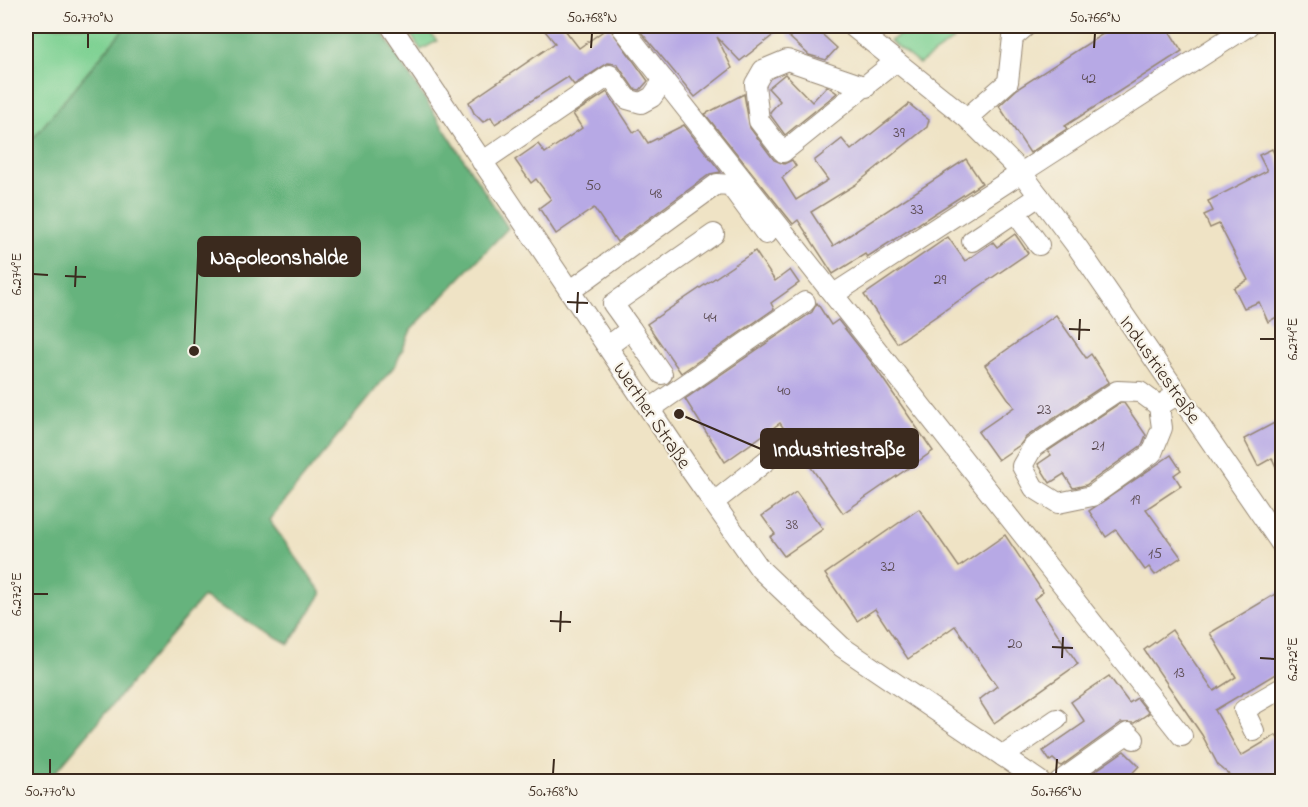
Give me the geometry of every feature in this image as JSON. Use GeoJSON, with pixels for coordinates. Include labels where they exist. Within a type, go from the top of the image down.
{"type":"FeatureCollection","features":[{"type":"Feature","properties":{"kind":"street","name":"Werther Straße"},"geometry":{"type":"LineString","coordinates":[[391,26],[760,569],[842,647],[1041,782]]}},
{"type":"Feature","properties":{"kind":"street"},"geometry":{"type":"LineString","coordinates":[[621,26],[1182,736]]}},
{"type":"Feature","properties":{"kind":"street","name":"Industriestraße"},"geometry":{"type":"LineString","coordinates":[[852,26],[967,118],[1021,172],[1282,545]]}},
{"type":"Feature","properties":{"kind":"street"},"geometry":{"type":"LineString","coordinates":[[967,118],[1008,82],[1013,37],[1026,26]]}},
{"type":"Feature","properties":{"kind":"street"},"geometry":{"type":"LineString","coordinates":[[834,294],[1248,26]]}},
{"type":"Feature","properties":{"kind":"street"},"geometry":{"type":"LineString","coordinates":[[866,87],[787,60],[763,70],[755,84],[759,121],[783,152],[866,87],[896,61]]}},
{"type":"Feature","properties":{"kind":"street"},"geometry":{"type":"LineString","coordinates":[[482,162],[609,75],[627,99],[641,102],[652,97],[664,80]]}},
{"type":"Feature","properties":{"kind":"street"},"geometry":{"type":"LineString","coordinates":[[570,291],[717,184],[730,185],[766,234]]}},
{"type":"Feature","properties":{"kind":"street"},"geometry":{"type":"LineString","coordinates":[[972,241],[1039,196]]}},
{"type":"Feature","properties":{"kind":"street"},"geometry":{"type":"LineString","coordinates":[[1015,212],[1039,245]]}},
{"type":"Feature","properties":{"kind":"street"},"geometry":{"type":"LineString","coordinates":[[662,374],[613,304],[714,234]]}},
{"type":"Feature","properties":{"kind":"street"},"geometry":{"type":"LineString","coordinates":[[650,408],[805,302]]}},
{"type":"Feature","properties":{"kind":"street"},"geometry":{"type":"LineString","coordinates":[[608,346],[631,329]]}},
{"type":"Feature","properties":{"kind":"street"},"geometry":{"type":"LineString","coordinates":[[1117,391],[1140,392],[1159,406],[1162,428],[1152,453],[1092,496],[1058,503],[1034,488],[1022,466],[1033,447],[1117,391]]}},
{"type":"Feature","properties":{"kind":"street"},"geometry":{"type":"LineString","coordinates":[[1159,406],[1178,394]]}},
{"type":"Feature","properties":{"kind":"street"},"geometry":{"type":"LineString","coordinates":[[713,503],[781,449]]}},
{"type":"Feature","properties":{"kind":"street"},"geometry":{"type":"LineString","coordinates":[[1254,731],[1244,710],[1282,688]]}},
{"type":"Feature","properties":{"kind":"street"},"geometry":{"type":"LineString","coordinates":[[1003,756],[1057,719]]}},
{"type":"Feature","properties":{"kind":"street"},"geometry":{"type":"LineString","coordinates":[[1059,782],[1128,733],[1134,739]]}},
{"type":"Feature","properties":{"kind":"green space"},"geometry":{"type":"Polygon","coordinates":[[[26,26],[126,26],[26,147],[26,26]]]}},
{"type":"Feature","properties":{"kind":"green space"},"geometry":{"type":"Polygon","coordinates":[[[126,26],[378,26],[508,228],[411,330],[396,364],[269,520],[322,593],[289,644],[203,597],[48,781],[26,781],[26,147],[126,26]]]}},
{"type":"Feature","properties":{"kind":"green space"},"geometry":{"type":"Polygon","coordinates":[[[405,26],[425,26],[437,41],[421,50],[405,26]]]}},
{"type":"Feature","properties":{"kind":"green space"},"geometry":{"type":"Polygon","coordinates":[[[913,26],[942,26],[953,40],[919,64],[890,41],[913,26]]]}},
{"type":"Feature","properties":{"kind":"building"},"geometry":{"type":"Polygon","coordinates":[[[541,26],[562,26],[579,48],[609,27],[648,81],[640,90],[634,89],[617,64],[608,63],[574,85],[568,77],[495,124],[491,117],[483,122],[474,113],[469,102],[555,43],[541,26]]]}},
{"type":"Feature","properties":{"kind":"building"},"geometry":{"type":"Polygon","coordinates":[[[636,26],[785,26],[740,61],[717,37],[732,68],[695,97],[636,26]]]}},
{"type":"Feature","properties":{"kind":"building"},"geometry":{"type":"Polygon","coordinates":[[[798,26],[813,26],[837,48],[826,60],[809,55],[787,35],[798,26]]]}},
{"type":"Feature","properties":{"kind":"building"},"geometry":{"type":"Polygon","coordinates":[[[1115,26],[1166,26],[1182,51],[1065,126],[1067,129],[1030,153],[999,106],[1017,89],[1115,26]]]}},
{"type":"Feature","properties":{"kind":"building"},"geometry":{"type":"Polygon","coordinates":[[[785,74],[812,102],[827,86],[837,93],[785,135],[770,112],[780,101],[768,88],[785,74]]]}},
{"type":"Feature","properties":{"kind":"building"},"geometry":{"type":"Polygon","coordinates":[[[607,92],[634,133],[639,129],[648,143],[684,125],[721,172],[710,174],[617,242],[594,208],[556,234],[539,208],[551,199],[536,179],[531,183],[515,160],[538,144],[545,153],[582,128],[573,114],[607,92]]]}},
{"type":"Feature","properties":{"kind":"building"},"geometry":{"type":"Polygon","coordinates":[[[744,94],[750,128],[774,160],[784,164],[792,160],[796,166],[782,178],[796,200],[828,180],[814,161],[842,139],[851,150],[909,104],[929,120],[927,127],[855,185],[811,212],[833,246],[966,159],[982,183],[867,257],[865,254],[833,274],[798,220],[793,224],[705,114],[744,94]]]}},
{"type":"Feature","properties":{"kind":"building"},"geometry":{"type":"Polygon","coordinates":[[[1272,149],[1282,170],[1282,314],[1268,322],[1259,302],[1244,308],[1234,288],[1248,280],[1219,224],[1210,228],[1204,215],[1213,211],[1208,201],[1267,171],[1259,155],[1272,149]]]}},
{"type":"Feature","properties":{"kind":"building"},"geometry":{"type":"Polygon","coordinates":[[[1015,234],[1028,253],[897,343],[864,295],[948,237],[965,261],[993,242],[997,247],[1015,234]]]}},
{"type":"Feature","properties":{"kind":"building"},"geometry":{"type":"Polygon","coordinates":[[[755,251],[775,281],[790,270],[799,283],[771,303],[774,309],[681,373],[647,324],[755,251]]]}},
{"type":"Feature","properties":{"kind":"building"},"geometry":{"type":"Polygon","coordinates":[[[817,303],[831,325],[838,320],[872,363],[933,451],[843,513],[780,423],[725,462],[685,399],[812,312],[817,303]]]}},
{"type":"Feature","properties":{"kind":"building"},"geometry":{"type":"Polygon","coordinates":[[[1056,315],[1086,358],[1091,354],[1109,382],[1026,437],[1020,445],[998,460],[978,432],[1014,407],[985,365],[1056,315]]]}},
{"type":"Feature","properties":{"kind":"building"},"geometry":{"type":"Polygon","coordinates":[[[1120,403],[1124,403],[1146,435],[1142,445],[1086,485],[1073,488],[1064,474],[1050,483],[1038,464],[1051,455],[1048,451],[1120,403]]]}},
{"type":"Feature","properties":{"kind":"building"},"geometry":{"type":"Polygon","coordinates":[[[1282,419],[1282,480],[1272,458],[1258,466],[1244,439],[1282,419]]]}},
{"type":"Feature","properties":{"kind":"building"},"geometry":{"type":"Polygon","coordinates":[[[1171,455],[1181,470],[1174,475],[1181,486],[1146,509],[1181,557],[1155,575],[1149,567],[1145,570],[1116,530],[1106,537],[1089,511],[1171,455]]]}},
{"type":"Feature","properties":{"kind":"building"},"geometry":{"type":"Polygon","coordinates":[[[796,492],[823,529],[784,556],[770,537],[775,534],[762,516],[796,492]]]}},
{"type":"Feature","properties":{"kind":"building"},"geometry":{"type":"Polygon","coordinates":[[[919,509],[959,567],[1005,535],[1043,592],[1034,599],[1078,664],[994,723],[979,700],[997,686],[955,626],[908,659],[875,609],[857,621],[825,574],[919,509]]]}},
{"type":"Feature","properties":{"kind":"building"},"geometry":{"type":"Polygon","coordinates":[[[1282,590],[1282,670],[1215,710],[1241,756],[1276,735],[1282,745],[1282,782],[1238,782],[1218,765],[1202,735],[1144,650],[1172,630],[1214,691],[1236,677],[1210,633],[1282,590]]]}},
{"type":"Feature","properties":{"kind":"building"},"geometry":{"type":"Polygon","coordinates":[[[1109,676],[1129,703],[1137,698],[1149,713],[1134,723],[1121,723],[1061,766],[1053,759],[1050,761],[1043,751],[1085,722],[1071,702],[1109,676]]]}},
{"type":"Feature","properties":{"kind":"building"},"geometry":{"type":"Polygon","coordinates":[[[1124,751],[1139,766],[1124,782],[1119,782],[1112,775],[1105,782],[1082,780],[1124,751]]]}},
{"type":"Feature","properties":{"kind":"place","name":"Napoleonshalde"},"geometry":{"type":"Point","coordinates":[194,351]}},
{"type":"Feature","properties":{"kind":"place","name":"Industriestraße"},"geometry":{"type":"Point","coordinates":[679,414]}}]}
